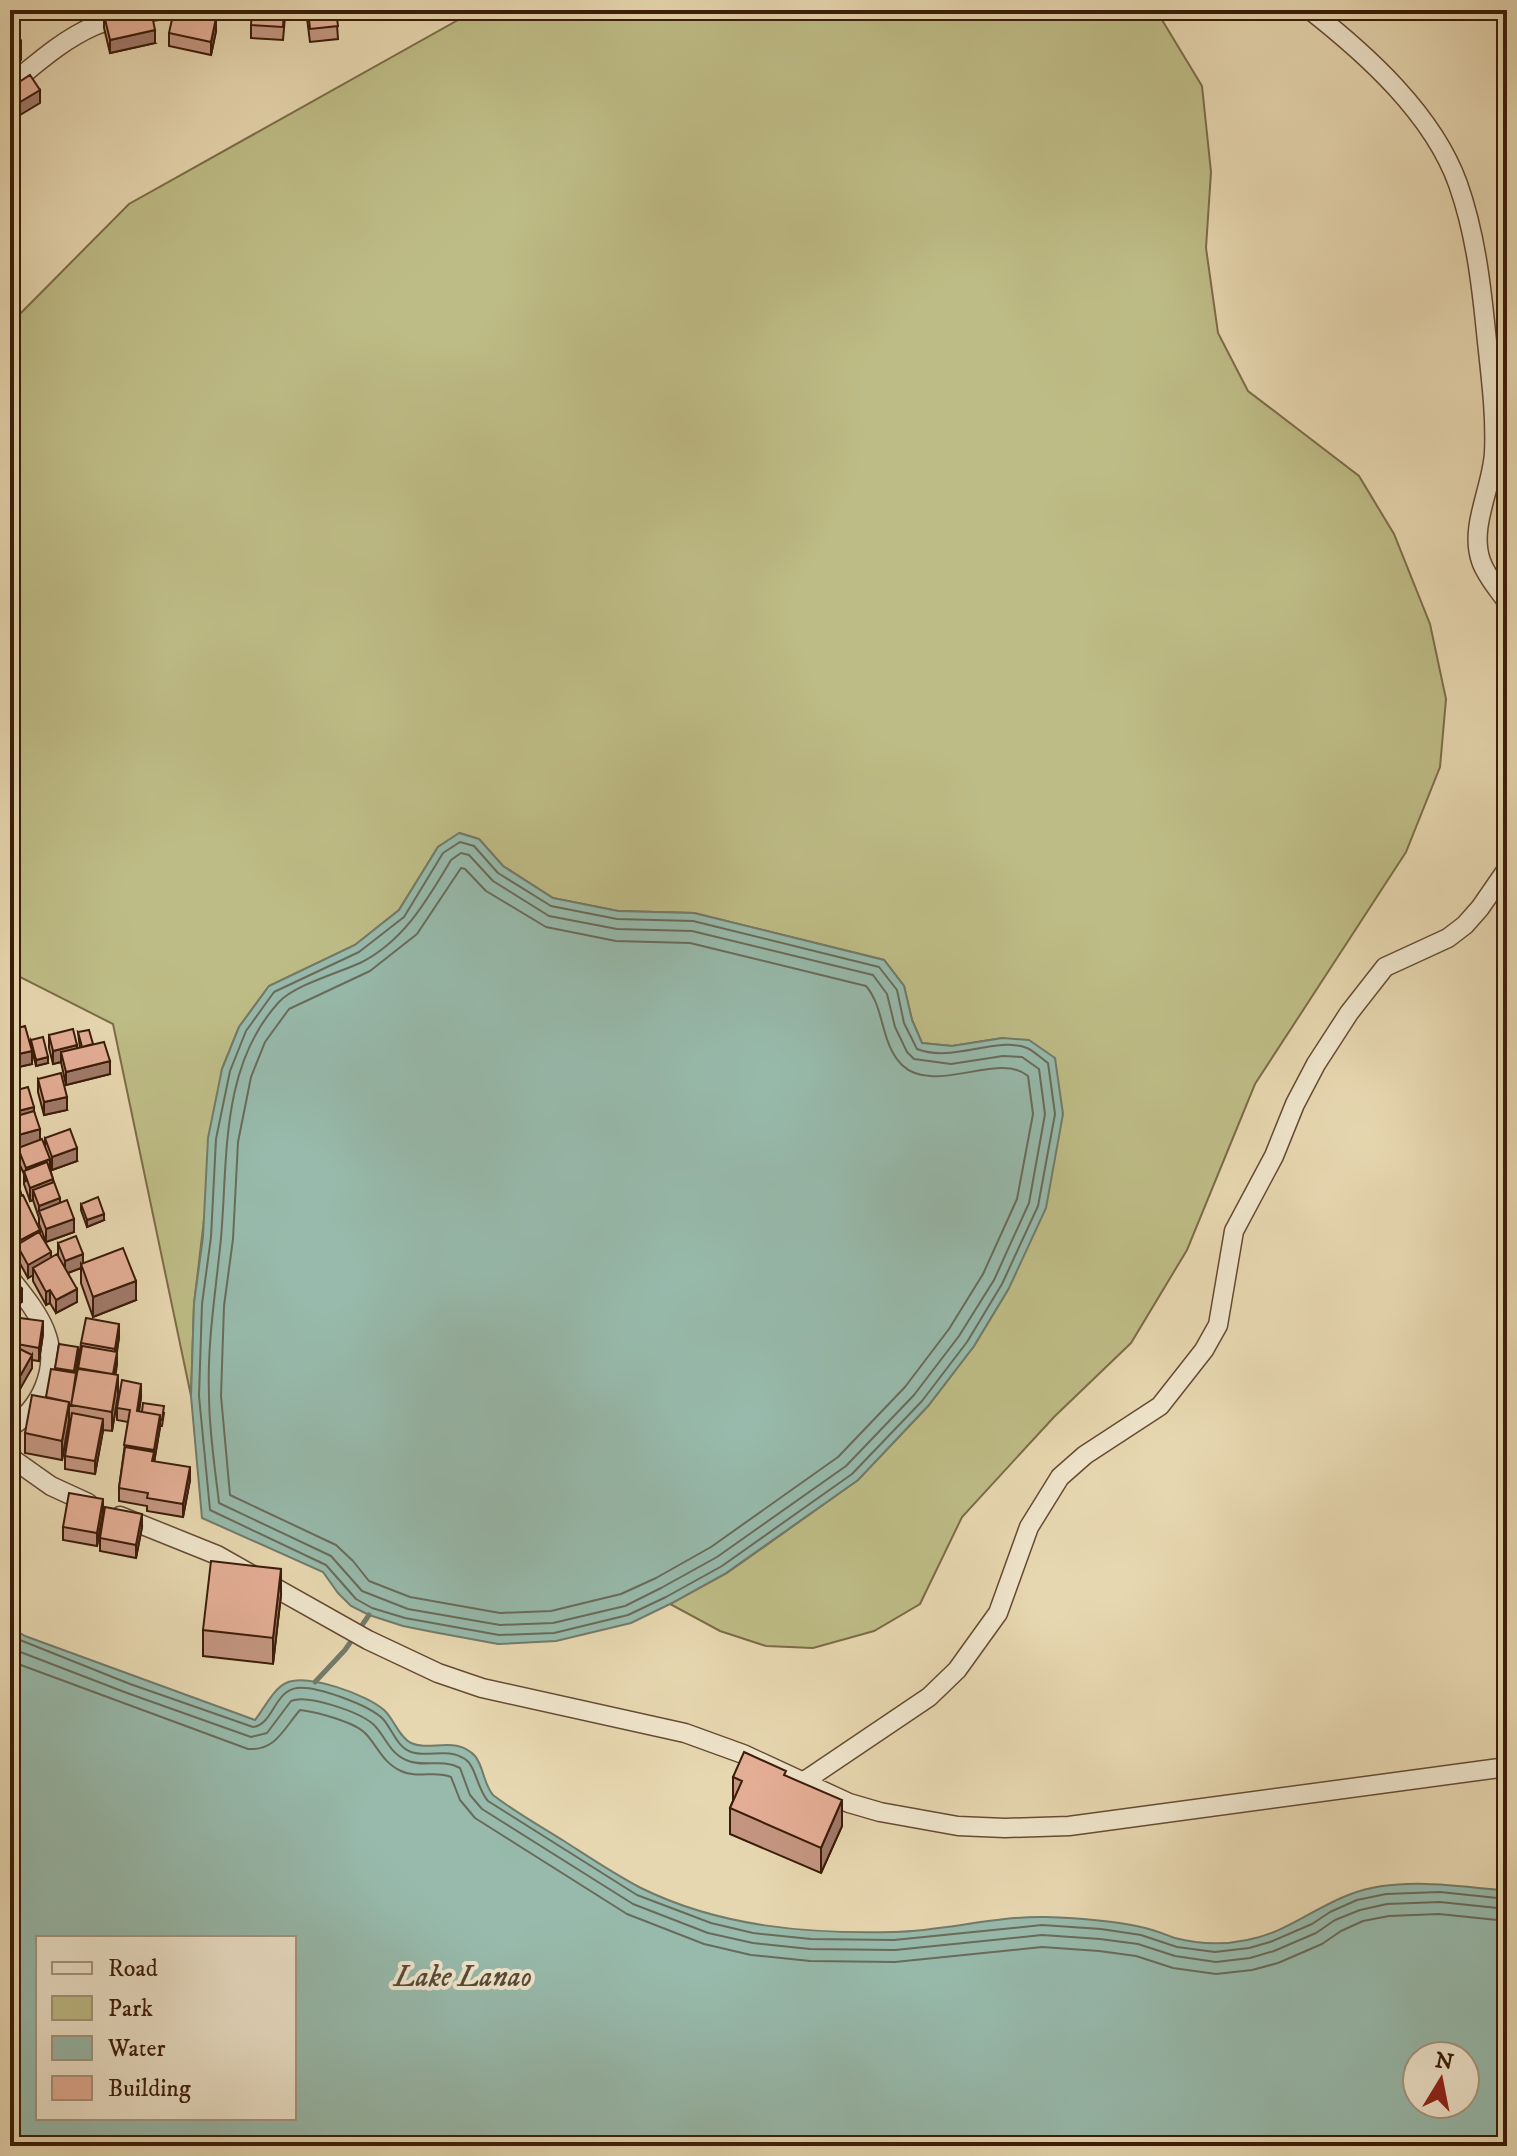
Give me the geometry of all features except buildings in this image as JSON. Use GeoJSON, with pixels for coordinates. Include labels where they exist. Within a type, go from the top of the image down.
{"type":"FeatureCollection","features":[{"type":"Feature","properties":{"kind":"street"},"geometry":{"type":"LineString","coordinates":[[10,85],[66,41],[94,26],[162,10]]}},
{"type":"Feature","properties":{"kind":"street"},"geometry":{"type":"LineString","coordinates":[[1310,10],[1371,60],[1409,104],[1442,151],[1457,182],[1480,276],[1494,421],[1494,455],[1478,544],[1486,573],[1507,602]]}},
{"type":"Feature","properties":{"kind":"street"},"geometry":{"type":"LineString","coordinates":[[803,1782],[929,1697],[957,1670],[998,1613],[1029,1527],[1060,1477],[1085,1455],[1160,1406],[1196,1361],[1218,1325],[1234,1231],[1274,1156],[1295,1104],[1316,1064],[1349,1013],[1385,967],[1448,938],[1465,925],[1507,869]]}},
{"type":"Feature","properties":{"kind":"street"},"geometry":{"type":"LineString","coordinates":[[10,1278],[41,1324],[49,1350],[46,1383],[41,1396],[30,1411],[10,1427]]}},
{"type":"Feature","properties":{"kind":"street"},"geometry":{"type":"LineString","coordinates":[[10,1457],[51,1486],[217,1555],[368,1640],[438,1673],[482,1688],[715,1742],[849,1803],[880,1812],[958,1826],[1069,1826],[1507,1767]]}},
{"type":"Feature","properties":{"kind":"green space"},"geometry":{"type":"Polygon","coordinates":[[[476,10],[1156,10],[1202,86],[1211,172],[1206,248],[1218,333],[1248,391],[1359,476],[1394,534],[1430,624],[1446,699],[1440,767],[1406,852],[1255,1084],[1187,1250],[1131,1343],[1054,1417],[962,1517],[920,1604],[874,1631],[813,1648],[766,1646],[720,1631],[670,1604],[727,1573],[858,1480],[928,1406],[974,1346],[1009,1288],[1003,1038],[952,1046],[922,1043],[912,1020],[904,986],[884,960],[694,913],[618,911],[553,898],[503,866],[479,839],[460,833],[438,847],[399,910],[355,945],[269,986],[239,1027],[222,1069],[194,1304],[191,1396],[113,1024],[10,972],[10,324],[129,204],[476,10]]]}},
{"type":"Feature","properties":{"kind":"water"},"geometry":{"type":"Polygon","coordinates":[[[459,833],[479,839],[503,866],[553,898],[618,911],[694,913],[884,960],[904,986],[912,1020],[922,1043],[952,1046],[1003,1038],[1029,1040],[1055,1058],[1063,1114],[1046,1208],[1009,1288],[974,1346],[928,1406],[858,1480],[726,1573],[670,1604],[631,1623],[556,1641],[498,1644],[403,1626],[369,1615],[351,1606],[323,1572],[202,1518],[191,1396],[194,1303],[203,1237],[208,1138],[222,1069],[239,1027],[269,986],[355,945],[399,910],[438,847],[459,833]]]}},
{"type":"Feature","properties":{"kind":"water","name":"Lake Lanao"},"geometry":{"type":"Polygon","coordinates":[[[10,1627],[25,1636],[255,1720],[273,1694],[286,1683],[308,1681],[351,1692],[384,1710],[411,1743],[460,1746],[468,1750],[478,1760],[493,1795],[631,1883],[671,1901],[733,1920],[797,1929],[894,1932],[1026,1917],[1057,1917],[1117,1923],[1184,1940],[1220,1943],[1275,1932],[1338,1899],[1369,1888],[1428,1884],[1507,1891],[1507,2146],[10,2146],[10,1627]]]}},
{"type":"Feature","properties":{"kind":"waterway"},"geometry":{"type":"LineString","coordinates":[[315,1682],[345,1650],[369,1615]]}}]}
